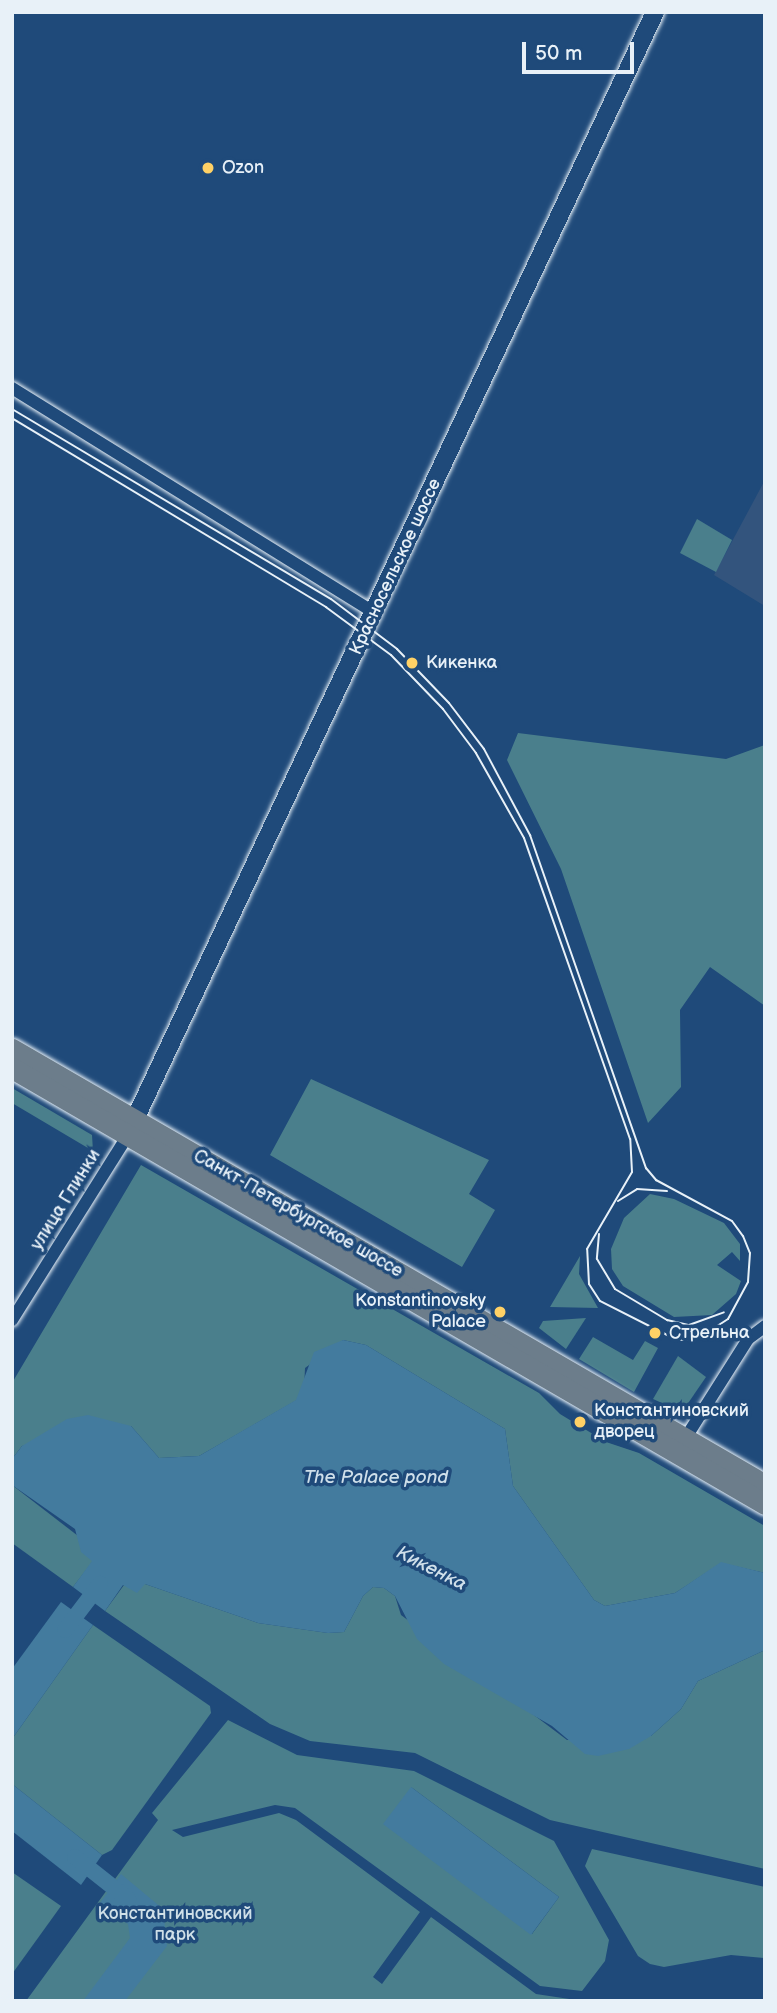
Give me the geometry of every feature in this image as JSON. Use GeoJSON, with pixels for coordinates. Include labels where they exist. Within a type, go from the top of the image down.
{"type":"FeatureCollection","features":[{"type":"Feature","properties":{"kind":"main road","name":"Красносельское шоссе"},"geometry":{"type":"LineString","coordinates":[[131,1127],[655,12]]}},
{"type":"Feature","properties":{"kind":"main road","name":"Санкт-Петербургское шоссе"},"geometry":{"type":"LineString","coordinates":[[12,1049],[131,1127],[681,1446],[765,1504]]}},
{"type":"Feature","properties":{"kind":"main road","name":"Санкт-Петербургское шоссе"},"geometry":{"type":"LineString","coordinates":[[12,1068],[131,1127]]}},
{"type":"Feature","properties":{"kind":"main road","name":"Санкт-Петербургское шоссе"},"geometry":{"type":"LineString","coordinates":[[681,1446],[765,1485]]}},
{"type":"Feature","properties":{"kind":"street"},"geometry":{"type":"LineString","coordinates":[[12,388],[375,612]]}},
{"type":"Feature","properties":{"kind":"street","name":"улица Глинки"},"geometry":{"type":"LineString","coordinates":[[12,1320],[131,1127]]}},
{"type":"Feature","properties":{"kind":"street"},"geometry":{"type":"LineString","coordinates":[[681,1446],[748,1339],[765,1326]]}},
{"type":"Feature","properties":{"kind":"shaded area"},"geometry":{"type":"Polygon","coordinates":[[[765,480],[765,606],[714,575],[765,480]]]}},
{"type":"Feature","properties":{"kind":"green space"},"geometry":{"type":"Polygon","coordinates":[[[697,519],[732,540],[716,572],[680,553],[697,519]]]}},
{"type":"Feature","properties":{"kind":"green space"},"geometry":{"type":"Polygon","coordinates":[[[518,733],[726,759],[765,745],[765,1006],[710,967],[680,1010],[681,1087],[648,1123],[561,869],[507,760],[518,733]]]}},
{"type":"Feature","properties":{"kind":"green space"},"geometry":{"type":"Polygon","coordinates":[[[311,1079],[489,1160],[469,1194],[495,1210],[462,1267],[270,1155],[311,1079]]]}},
{"type":"Feature","properties":{"kind":"green space"},"geometry":{"type":"Polygon","coordinates":[[[12,1088],[92,1135],[93,1151],[12,1103],[12,1088]]]}},
{"type":"Feature","properties":{"kind":"green space"},"geometry":{"type":"Polygon","coordinates":[[[141,1165],[539,1393],[560,1414],[606,1442],[639,1453],[765,1526],[765,1573],[721,1563],[675,1593],[605,1606],[594,1600],[513,1486],[505,1429],[366,1345],[343,1340],[305,1368],[304,1390],[297,1400],[199,1456],[159,1458],[131,1426],[22,1446],[12,1459],[12,1383],[141,1165]]]}},
{"type":"Feature","properties":{"kind":"green space"},"geometry":{"type":"Polygon","coordinates":[[[650,1194],[674,1199],[724,1223],[740,1244],[740,1261],[732,1252],[717,1265],[741,1281],[736,1294],[712,1315],[674,1317],[623,1286],[612,1269],[611,1249],[624,1218],[650,1194]]]}},
{"type":"Feature","properties":{"kind":"green space"},"geometry":{"type":"Polygon","coordinates":[[[580,1256],[579,1274],[598,1308],[550,1307],[580,1256]]]}},
{"type":"Feature","properties":{"kind":"green space"},"geometry":{"type":"Polygon","coordinates":[[[586,1318],[566,1349],[539,1328],[543,1321],[586,1318]]]}},
{"type":"Feature","properties":{"kind":"green space"},"geometry":{"type":"Polygon","coordinates":[[[593,1337],[633,1360],[645,1341],[658,1348],[634,1392],[579,1359],[593,1337]]]}},
{"type":"Feature","properties":{"kind":"green space"},"geometry":{"type":"Polygon","coordinates":[[[678,1356],[706,1377],[682,1412],[653,1399],[678,1356]]]}},
{"type":"Feature","properties":{"kind":"green space"},"geometry":{"type":"Polygon","coordinates":[[[12,1485],[82,1539],[93,1561],[73,1587],[12,1543],[12,1485]]]}},
{"type":"Feature","properties":{"kind":"green space"},"geometry":{"type":"Polygon","coordinates":[[[145,1584],[258,1623],[328,1633],[344,1632],[363,1596],[373,1587],[384,1588],[395,1596],[401,1615],[567,1740],[651,1736],[681,1709],[698,1681],[765,1650],[765,1869],[550,1820],[415,1753],[310,1741],[270,1724],[105,1611],[124,1585],[145,1584]]]}},
{"type":"Feature","properties":{"kind":"green space"},"geometry":{"type":"Polygon","coordinates":[[[93,1625],[210,1706],[211,1713],[112,1850],[102,1855],[12,1784],[12,1739],[93,1625]]]}},
{"type":"Feature","properties":{"kind":"green space","name":"Константиновский парк"},"geometry":{"type":"Polygon","coordinates":[[[228,1720],[297,1755],[414,1771],[554,1841],[609,1940],[605,1961],[582,1991],[540,1986],[295,1808],[275,1805],[172,1830],[183,1837],[279,1813],[296,1820],[420,1912],[373,1977],[382,1984],[431,1917],[536,1994],[576,2000],[26,2001],[158,1820],[152,1813],[228,1720]],[[411,1787],[531,1934],[559,1897],[411,1787]]]}},
{"type":"Feature","properties":{"kind":"green space"},"geometry":{"type":"Polygon","coordinates":[[[592,1849],[765,1887],[765,1958],[731,1955],[664,1967],[650,1964],[638,1956],[585,1866],[592,1849]]]}},
{"type":"Feature","properties":{"kind":"green space"},"geometry":{"type":"Polygon","coordinates":[[[12,1872],[61,1906],[12,1974],[12,1872]]]}},
{"type":"Feature","properties":{"kind":"water","name":"The Palace pond"},"geometry":{"type":"Polygon","coordinates":[[[343,1340],[366,1345],[505,1429],[513,1486],[594,1600],[605,1606],[675,1593],[721,1562],[765,1573],[765,1650],[698,1681],[681,1709],[651,1736],[629,1749],[598,1756],[585,1754],[552,1726],[444,1664],[417,1639],[395,1596],[384,1588],[373,1587],[363,1596],[344,1632],[328,1633],[258,1623],[145,1584],[137,1593],[123,1585],[105,1611],[73,1587],[92,1561],[81,1552],[75,1529],[12,1485],[12,1459],[22,1446],[67,1419],[88,1415],[131,1426],[159,1458],[199,1456],[296,1400],[314,1352],[343,1340]]]}},
{"type":"Feature","properties":{"kind":"water"},"geometry":{"type":"Polygon","coordinates":[[[61,1602],[93,1625],[12,1739],[12,1669],[61,1602]]]}},
{"type":"Feature","properties":{"kind":"water"},"geometry":{"type":"Polygon","coordinates":[[[12,1784],[102,1855],[81,1885],[12,1831],[12,1784]]]}},
{"type":"Feature","properties":{"kind":"water"},"geometry":{"type":"Polygon","coordinates":[[[411,1787],[559,1897],[531,1935],[383,1824],[411,1787]]]}},
{"type":"Feature","properties":{"kind":"water"},"geometry":{"type":"Polygon","coordinates":[[[121,1874],[163,1909],[167,1946],[125,2001],[83,2001],[130,1938],[128,1924],[100,1903],[121,1874]]]}},
{"type":"Feature","properties":{"kind":"waterway"},"geometry":{"type":"LineString","coordinates":[[65,1630],[100,1584]]}},
{"type":"Feature","properties":{"kind":"waterway"},"geometry":{"type":"LineString","coordinates":[[75,1857],[128,1899]]}},
{"type":"Feature","properties":{"kind":"tram line"},"geometry":{"type":"LineString","coordinates":[[12,409],[331,599],[397,649],[449,703],[484,749],[530,835],[646,1168],[656,1180],[732,1221],[743,1236],[750,1253],[748,1282],[728,1319],[697,1339],[677,1340],[600,1301],[589,1284],[587,1249],[632,1172],[630,1139],[524,838],[476,753],[443,709],[391,655],[326,607],[12,418]]}},
{"type":"Feature","properties":{"kind":"tram line"},"geometry":{"type":"LineString","coordinates":[[618,1201],[637,1189],[667,1191]]}},
{"type":"Feature","properties":{"kind":"tram line"},"geometry":{"type":"LineString","coordinates":[[599,1234],[597,1259],[615,1289],[667,1320],[689,1325],[724,1312]]}},
{"type":"Feature","properties":{"kind":"place","name":"Ozon"},"geometry":{"type":"Point","coordinates":[208,168]}},
{"type":"Feature","properties":{"kind":"place","name":"Кикенка"},"geometry":{"type":"Point","coordinates":[412,663]}},
{"type":"Feature","properties":{"kind":"place","name":"Konstantinovsky Palace"},"geometry":{"type":"Point","coordinates":[500,1312]}},
{"type":"Feature","properties":{"kind":"place","name":"Стрельна"},"geometry":{"type":"Point","coordinates":[655,1333]}},
{"type":"Feature","properties":{"kind":"place","name":"Константиновский дворец"},"geometry":{"type":"Point","coordinates":[580,1422]}}]}
